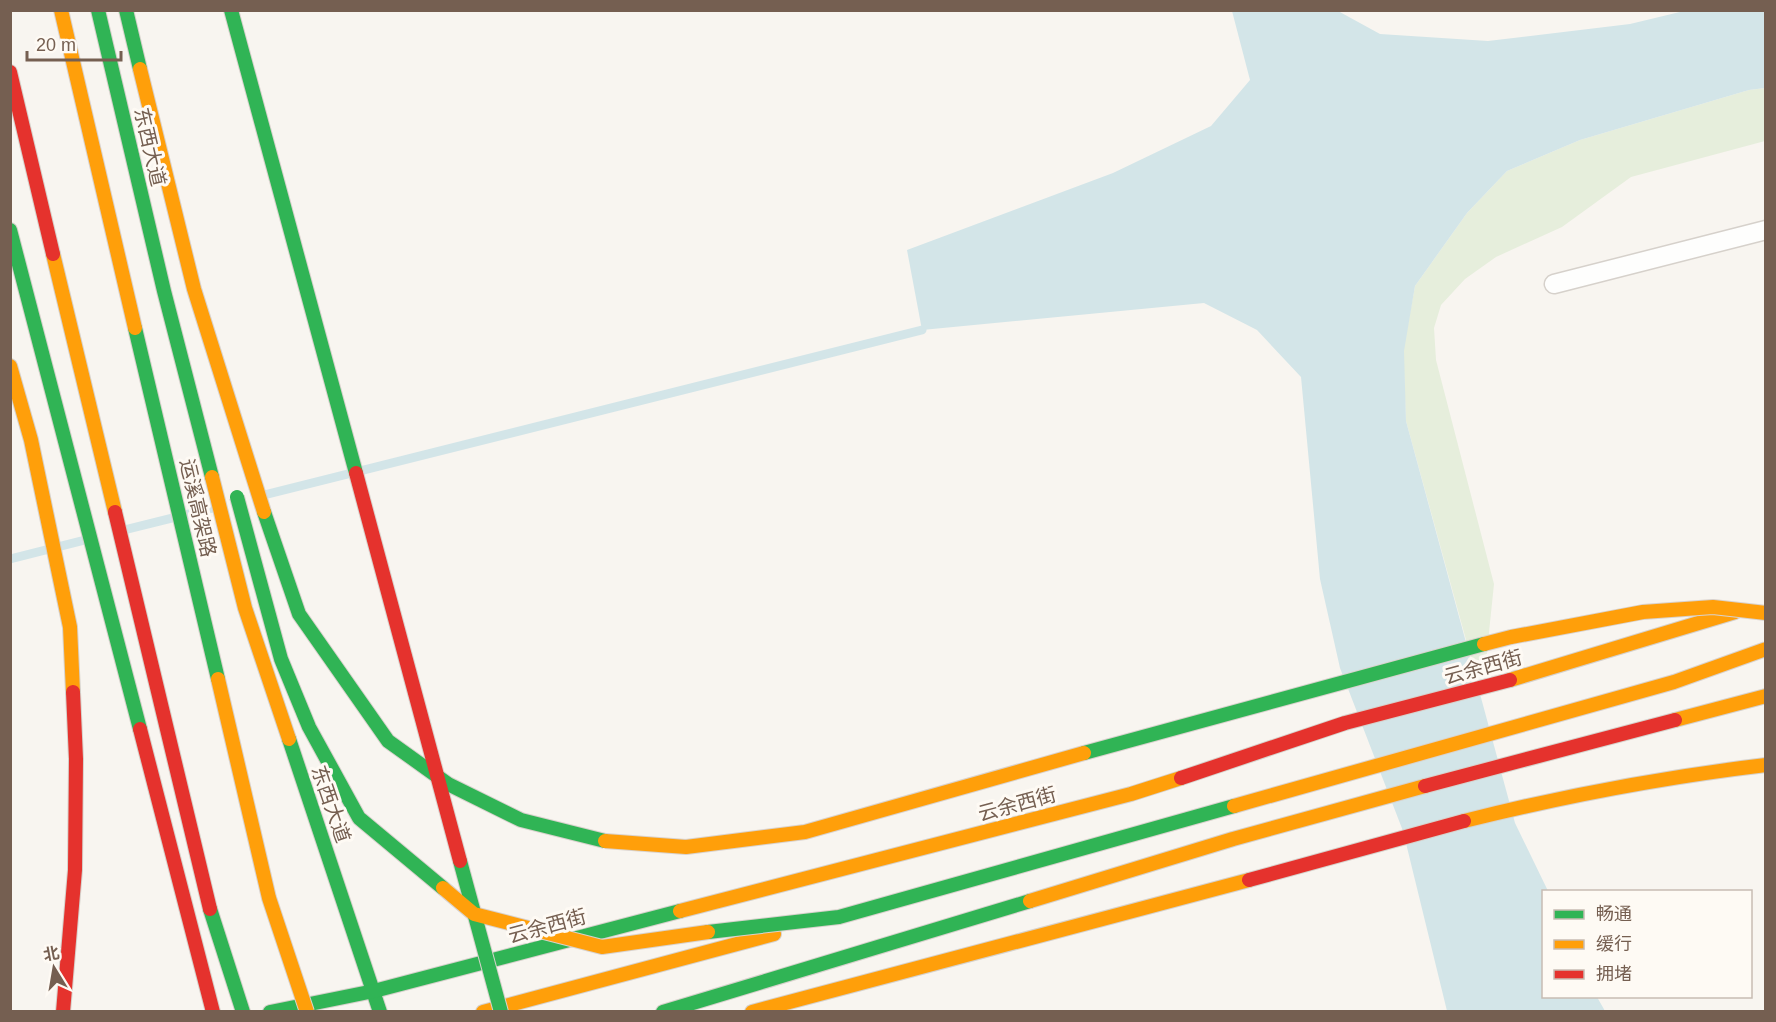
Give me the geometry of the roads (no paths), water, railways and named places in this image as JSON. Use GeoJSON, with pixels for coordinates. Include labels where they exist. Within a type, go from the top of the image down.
{"type":"FeatureCollection","features":[{"type":"Feature","properties":{"kind":"main road","name":"运溪高架路"},"geometry":{"type":"LineString","coordinates":[[61,10],[269,898],[307,1011]]}},
{"type":"Feature","properties":{"kind":"main road","name":"东西大道"},"geometry":{"type":"LineString","coordinates":[[98,10],[164,291],[245,608],[380,1011]]}},
{"type":"Feature","properties":{"kind":"main road"},"geometry":{"type":"LineString","coordinates":[[126,10],[194,289],[220,415]]}},
{"type":"Feature","properties":{"kind":"main road"},"geometry":{"type":"LineString","coordinates":[[231,10],[501,1011]]}},
{"type":"Feature","properties":{"kind":"main road"},"geometry":{"type":"LineString","coordinates":[[10,72],[209,907],[243,1011]]}},
{"type":"Feature","properties":{"kind":"main road"},"geometry":{"type":"LineString","coordinates":[[10,230],[213,1011]]}},
{"type":"Feature","properties":{"kind":"main road"},"geometry":{"type":"LineString","coordinates":[[194,289],[254,483],[299,614],[388,741],[448,784],[521,820],[602,841],[686,847],[805,832],[1084,753],[1511,637],[1643,612],[1713,607],[1766,613]]}},
{"type":"Feature","properties":{"kind":"main road"},"geometry":{"type":"LineString","coordinates":[[10,366],[31,440],[70,627],[76,759],[75,870],[63,1011]]}},
{"type":"Feature","properties":{"kind":"main road"},"geometry":{"type":"LineString","coordinates":[[233,483],[281,659],[309,727],[359,818],[474,914],[602,948],[682,935],[840,917]]}},
{"type":"Feature","properties":{"kind":"main road","name":"云余西街"},"geometry":{"type":"LineString","coordinates":[[270,1011],[374,991],[1131,794],[1345,723],[1518,678],[1766,603]]}},
{"type":"Feature","properties":{"kind":"main road"},"geometry":{"type":"LineString","coordinates":[[483,1011],[840,917],[1674,682],[1766,649]]}},
{"type":"Feature","properties":{"kind":"main road"},"geometry":{"type":"LineString","coordinates":[[663,1011],[1365,801],[1766,696]]}},
{"type":"Feature","properties":{"kind":"main road"},"geometry":{"type":"LineString","coordinates":[[752,1011],[1441,827],[1573,795],[1721,769],[1766,765]]}},
{"type":"Feature","properties":{"kind":"lane"},"geometry":{"type":"LineString","coordinates":[[1554,284],[1766,230]]}},
{"type":"Feature","properties":{"kind":"waterway"},"geometry":{"type":"LineString","coordinates":[[264,495],[922,330]]}},
{"type":"Feature","properties":{"kind":"waterway"},"geometry":{"type":"LineString","coordinates":[[124,530],[213,508]]}},
{"type":"Feature","properties":{"kind":"waterway"},"geometry":{"type":"LineString","coordinates":[[10,559],[85,540]]}}]}
